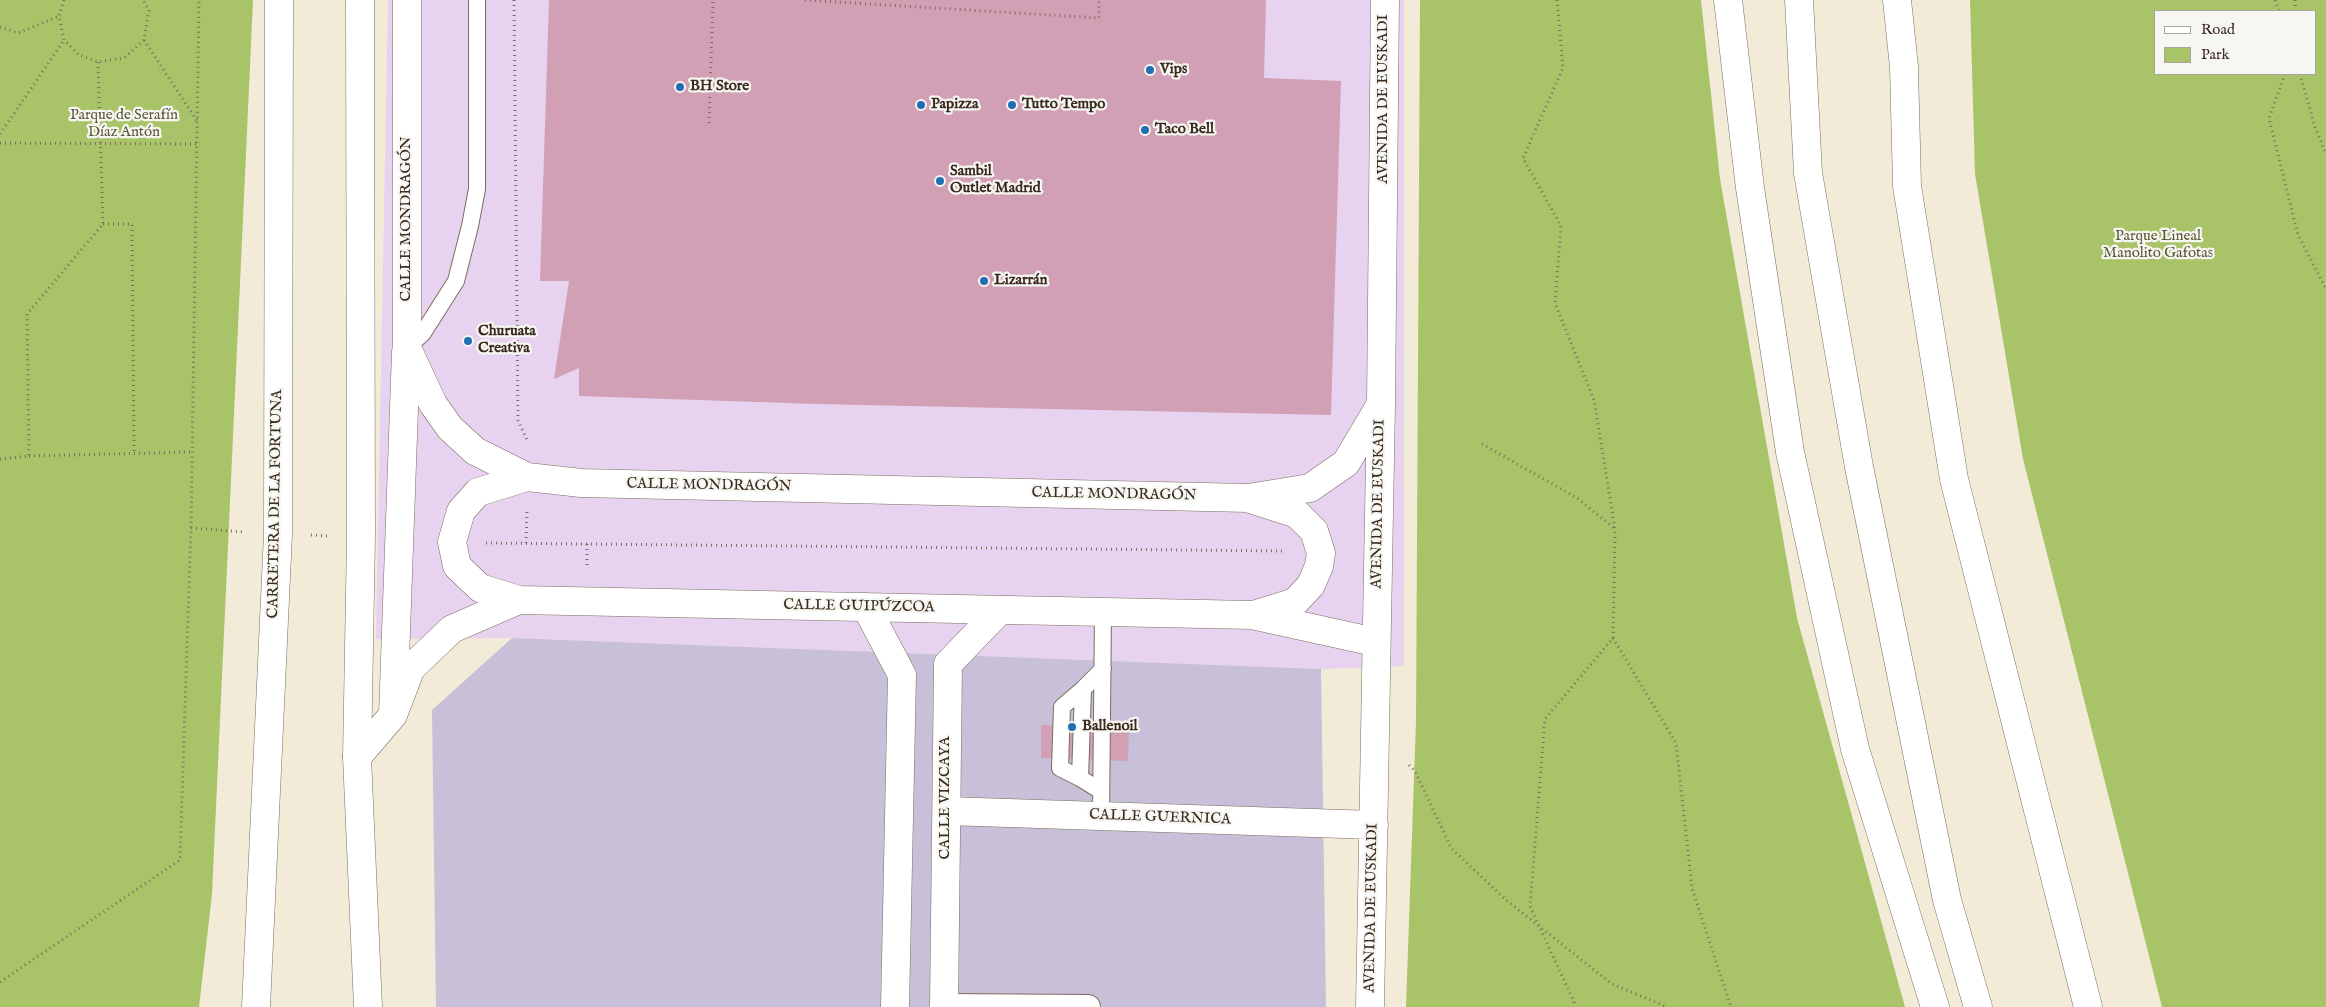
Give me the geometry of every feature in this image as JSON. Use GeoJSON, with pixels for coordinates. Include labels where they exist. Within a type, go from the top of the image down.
{"type":"FeatureCollection","features":[{"type":"Feature","properties":{"kind":"main road","name":"CARRETERA DE LA FORTUNA"},"geometry":{"type":"LineString","coordinates":[[256,1007],[278,534],[279,0]]}},
{"type":"Feature","properties":{"kind":"main road"},"geometry":{"type":"LineString","coordinates":[[360,0],[361,537],[357,757],[368,1007]]}},
{"type":"Feature","properties":{"kind":"main road","name":"CALLE MONDRAGÓN"},"geometry":{"type":"LineString","coordinates":[[407,0],[406,348],[433,404],[450,428],[475,451],[527,477],[581,483],[1248,498],[1310,488],[1346,463],[1381,404]]}},
{"type":"Feature","properties":{"kind":"main road","name":"AVENIDA DE EUSKADI"},"geometry":{"type":"LineString","coordinates":[[1370,1007],[1374,825],[1373,750],[1381,404],[1385,0]]}},
{"type":"Feature","properties":{"kind":"main road"},"geometry":{"type":"LineString","coordinates":[[1728,0],[1750,188],[1790,452],[1856,749],[1935,1007]]}},
{"type":"Feature","properties":{"kind":"main road"},"geometry":{"type":"LineString","coordinates":[[1799,0],[1808,173],[1859,466],[1947,900],[1978,1007]]}},
{"type":"Feature","properties":{"kind":"main road"},"geometry":{"type":"LineString","coordinates":[[1897,0],[1904,67],[1908,186],[1954,479],[2088,1007]]}},
{"type":"Feature","properties":{"kind":"main road"},"geometry":{"type":"LineString","coordinates":[[1904,67],[1912,0]]}},
{"type":"Feature","properties":{"kind":"main road"},"geometry":{"type":"LineString","coordinates":[[357,757],[393,715],[406,348]]}},
{"type":"Feature","properties":{"kind":"main road"},"geometry":{"type":"LineString","coordinates":[[519,600],[480,588],[457,566],[452,542],[460,511],[478,492],[527,477]]}},
{"type":"Feature","properties":{"kind":"main road"},"geometry":{"type":"LineString","coordinates":[[1248,498],[1297,514],[1314,531],[1321,553],[1319,566],[1310,585],[1295,602],[1252,615]]}},
{"type":"Feature","properties":{"kind":"main road","name":"CALLE GUIPÚZCOA"},"geometry":{"type":"LineString","coordinates":[[393,715],[410,668],[452,629],[519,600],[1252,615],[1376,642]]}},
{"type":"Feature","properties":{"kind":"main road"},"geometry":{"type":"LineString","coordinates":[[866,607],[902,676],[896,1007]]}},
{"type":"Feature","properties":{"kind":"main road","name":"CALLE VIZCAYA"},"geometry":{"type":"LineString","coordinates":[[944,1006],[948,664],[1000,610]]}},
{"type":"Feature","properties":{"kind":"main road","name":"CALLE GUERNICA"},"geometry":{"type":"LineString","coordinates":[[947,811],[1101,804],[1374,825]]}},
{"type":"Feature","properties":{"kind":"street"},"geometry":{"type":"LineString","coordinates":[[944,1006],[1088,1007]]}},
{"type":"Feature","properties":{"kind":"lane"},"geometry":{"type":"LineString","coordinates":[[406,348],[424,333],[456,282],[470,226],[476,189],[477,0]]}},
{"type":"Feature","properties":{"kind":"lane"},"geometry":{"type":"LineString","coordinates":[[1101,804],[1103,612]]}},
{"type":"Feature","properties":{"kind":"lane"},"geometry":{"type":"LineString","coordinates":[[1101,804],[1080,778],[1083,689],[1103,670]]}},
{"type":"Feature","properties":{"kind":"path"},"geometry":{"type":"LineString","coordinates":[[64,0],[59,16],[64,40],[79,55],[98,62],[124,58],[144,40],[149,10],[143,0]]}},
{"type":"Feature","properties":{"kind":"path"},"geometry":{"type":"LineString","coordinates":[[0,982],[180,860],[191,528],[199,0]]}},
{"type":"Feature","properties":{"kind":"path"},"geometry":{"type":"LineString","coordinates":[[514,0],[518,420],[527,438],[526,543]]}},
{"type":"Feature","properties":{"kind":"path"},"geometry":{"type":"LineString","coordinates":[[709,123],[713,0]]}},
{"type":"Feature","properties":{"kind":"path"},"geometry":{"type":"LineString","coordinates":[[805,0],[1099,18],[1099,0]]}},
{"type":"Feature","properties":{"kind":"path"},"geometry":{"type":"LineString","coordinates":[[1557,0],[1563,68],[1523,158],[1561,226],[1555,302],[1594,400],[1615,529],[1613,638],[1676,743],[1692,888],[1731,1007]]}},
{"type":"Feature","properties":{"kind":"path"},"geometry":{"type":"LineString","coordinates":[[0,27],[18,33],[59,16]]}},
{"type":"Feature","properties":{"kind":"path"},"geometry":{"type":"LineString","coordinates":[[0,134],[64,40]]}},
{"type":"Feature","properties":{"kind":"path"},"geometry":{"type":"LineString","coordinates":[[144,40],[197,122]]}},
{"type":"Feature","properties":{"kind":"path"},"geometry":{"type":"LineString","coordinates":[[29,456],[28,314],[103,224],[98,62]]}},
{"type":"Feature","properties":{"kind":"path"},"geometry":{"type":"LineString","coordinates":[[2285,75],[2269,118],[2298,235],[2326,289]]}},
{"type":"Feature","properties":{"kind":"path"},"geometry":{"type":"LineString","coordinates":[[2300,75],[2315,128],[2326,154]]}},
{"type":"Feature","properties":{"kind":"path"},"geometry":{"type":"LineString","coordinates":[[0,143],[197,144]]}},
{"type":"Feature","properties":{"kind":"path"},"geometry":{"type":"LineString","coordinates":[[103,224],[132,224],[134,454]]}},
{"type":"Feature","properties":{"kind":"path"},"geometry":{"type":"LineString","coordinates":[[1482,444],[1577,498],[1615,529]]}},
{"type":"Feature","properties":{"kind":"path"},"geometry":{"type":"LineString","coordinates":[[0,459],[29,456],[192,452]]}},
{"type":"Feature","properties":{"kind":"path"},"geometry":{"type":"LineString","coordinates":[[191,528],[361,537]]}},
{"type":"Feature","properties":{"kind":"path"},"geometry":{"type":"LineString","coordinates":[[452,542],[1286,551]]}},
{"type":"Feature","properties":{"kind":"path"},"geometry":{"type":"LineString","coordinates":[[1574,1007],[1574,1002],[1530,906],[1545,719],[1613,638]]}},
{"type":"Feature","properties":{"kind":"path"},"geometry":{"type":"LineString","coordinates":[[1373,750],[1398,755],[1415,771],[1451,848],[1506,900],[1612,984],[1667,1007]]}},
{"type":"Feature","properties":{"kind":"shaded area"},"geometry":{"type":"Polygon","coordinates":[[[388,0],[1404,0],[1404,666],[1321,669],[512,638],[376,639],[388,0]]]}},
{"type":"Feature","properties":{"kind":"shaded area"},"geometry":{"type":"Polygon","coordinates":[[[512,638],[1321,669],[1326,1007],[436,1007],[432,710],[512,638]]]}},
{"type":"Feature","properties":{"kind":"green space","name":"Parque de Serafín Díaz Antón"},"geometry":{"type":"Polygon","coordinates":[[[0,0],[253,0],[212,894],[199,1007],[0,1007],[0,0]]]}},
{"type":"Feature","properties":{"kind":"green space"},"geometry":{"type":"Polygon","coordinates":[[[1420,0],[1701,0],[1720,179],[1797,618],[1905,1007],[1406,1007],[1416,721],[1420,0]]]}},
{"type":"Feature","properties":{"kind":"green space","name":"Parque Lineal Manolito Gafotas"},"geometry":{"type":"Polygon","coordinates":[[[1970,0],[2326,0],[2326,1007],[2162,1007],[2023,459],[1975,174],[1970,0]]]}},
{"type":"Feature","properties":{"kind":"building","name":"Sambil Outlet Madrid"},"geometry":{"type":"Polygon","coordinates":[[[549,0],[1266,0],[1264,78],[1341,81],[1331,415],[817,404],[579,396],[579,368],[554,379],[569,281],[540,281],[549,0]]]}},
{"type":"Feature","properties":{"kind":"building"},"geometry":{"type":"Polygon","coordinates":[[[1041,725],[1129,728],[1128,761],[1041,758],[1041,725]]]}},
{"type":"Feature","properties":{"kind":"place","name":"Vips"},"geometry":{"type":"Point","coordinates":[1150,70]}},
{"type":"Feature","properties":{"kind":"place","name":"BH Store"},"geometry":{"type":"Point","coordinates":[680,87]}},
{"type":"Feature","properties":{"kind":"place","name":"Papizza"},"geometry":{"type":"Point","coordinates":[921,105]}},
{"type":"Feature","properties":{"kind":"place","name":"Tutto Tempo"},"geometry":{"type":"Point","coordinates":[1012,105]}},
{"type":"Feature","properties":{"kind":"place","name":"Taco Bell"},"geometry":{"type":"Point","coordinates":[1145,130]}},
{"type":"Feature","properties":{"kind":"place","name":"Sambil Outlet Madrid"},"geometry":{"type":"Point","coordinates":[940,181]}},
{"type":"Feature","properties":{"kind":"place","name":"Lizarrán"},"geometry":{"type":"Point","coordinates":[984,281]}},
{"type":"Feature","properties":{"kind":"place","name":"Churuata Creativa"},"geometry":{"type":"Point","coordinates":[468,341]}},
{"type":"Feature","properties":{"kind":"place","name":"Ballenoil"},"geometry":{"type":"Point","coordinates":[1072,727]}}]}
